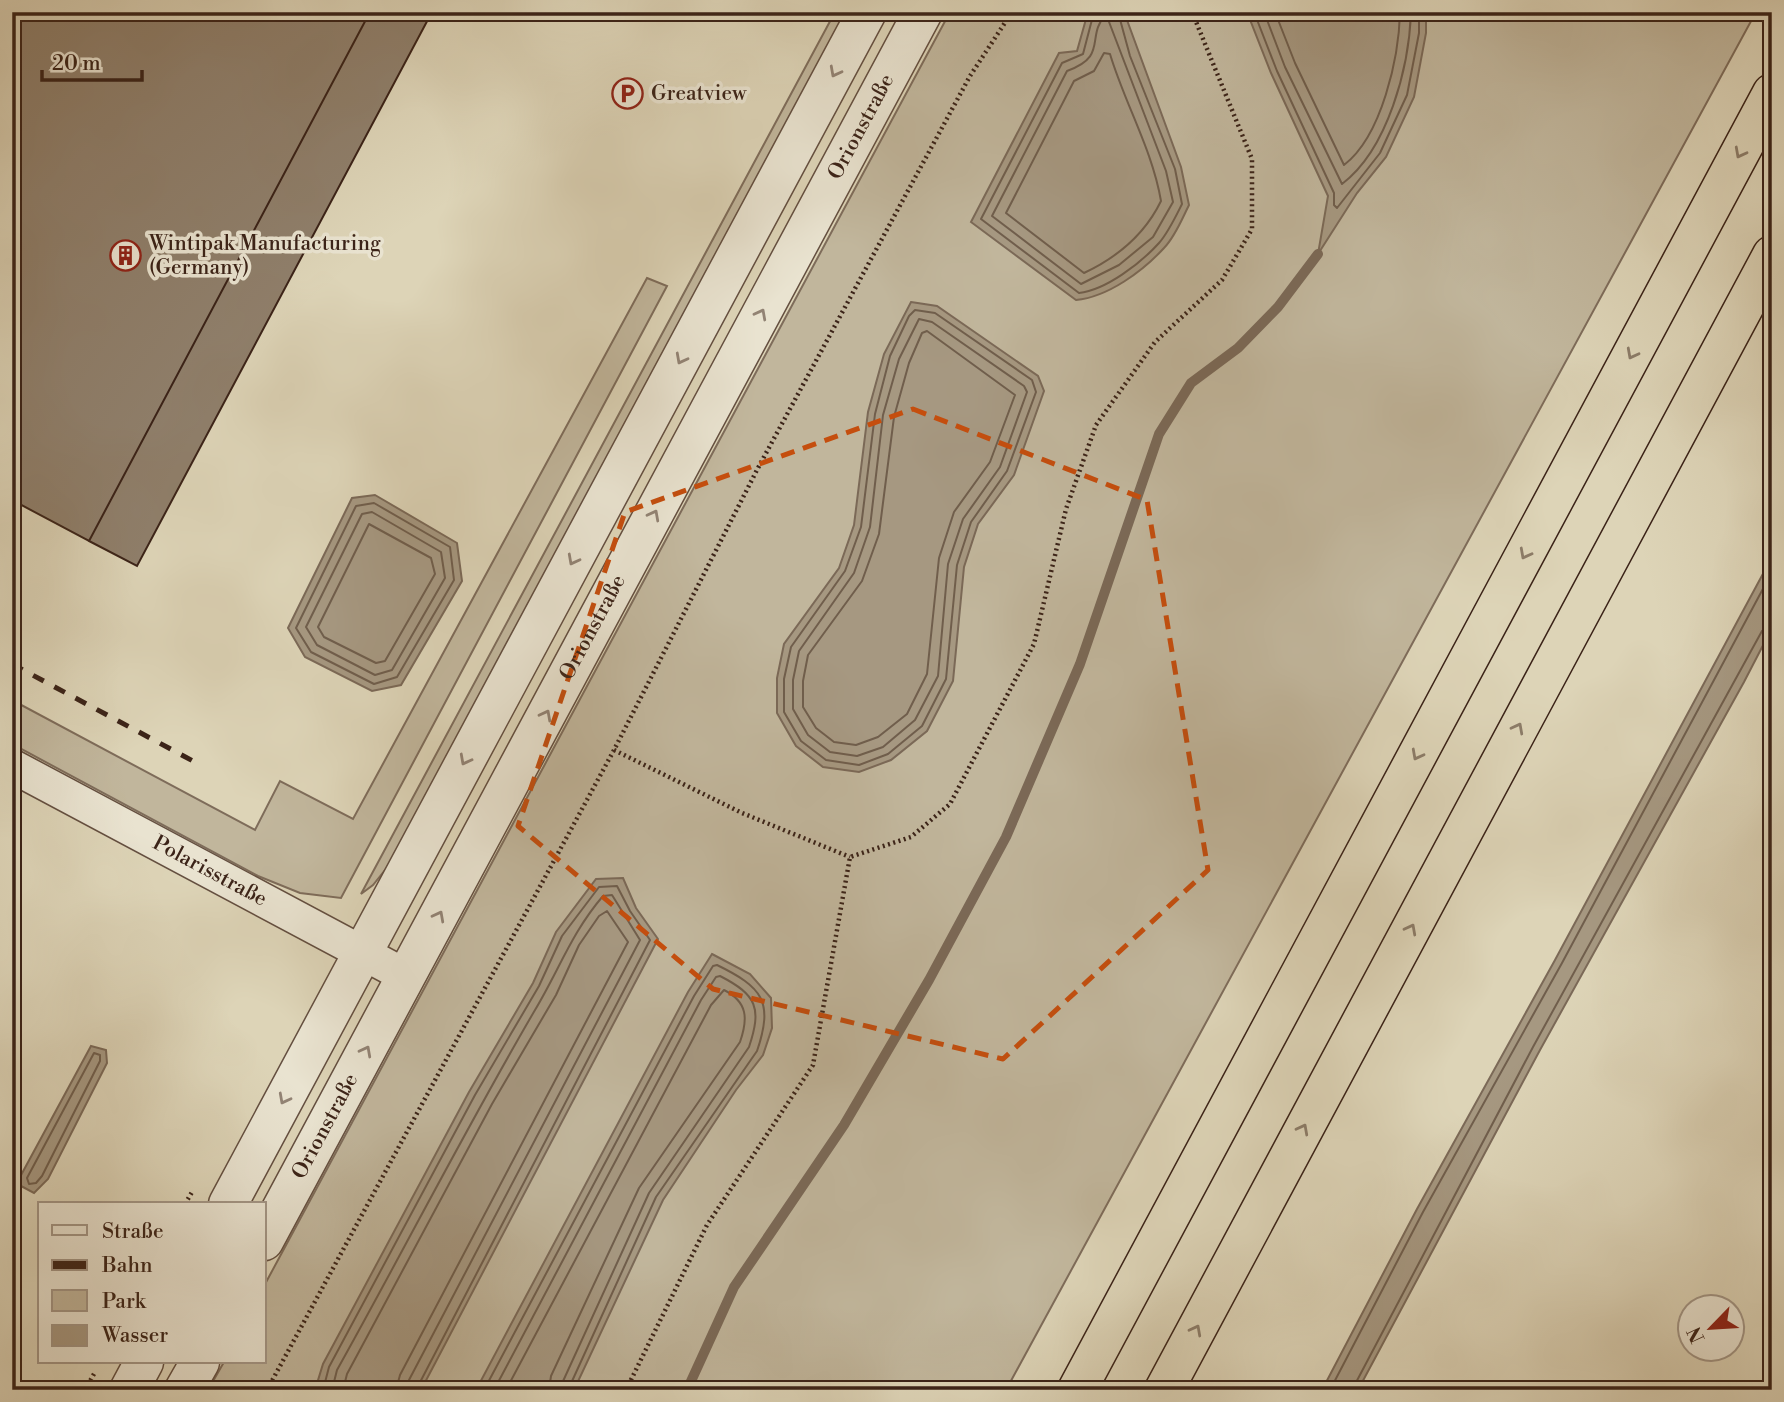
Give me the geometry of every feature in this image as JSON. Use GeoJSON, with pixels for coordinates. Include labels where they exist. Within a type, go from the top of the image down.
{"type":"FeatureCollection","features":[{"type":"Feature","properties":{"kind":"highway"},"geometry":{"type":"LineString","coordinates":[[1077,1390],[1772,93]]}},
{"type":"Feature","properties":{"kind":"highway"},"geometry":{"type":"LineString","coordinates":[[1164,1390],[1772,255]]}},
{"type":"Feature","properties":{"kind":"street"},"geometry":{"type":"LineString","coordinates":[[229,1202],[867,12]]}},
{"type":"Feature","properties":{"kind":"street","name":"Orionstraße"},"geometry":{"type":"LineString","coordinates":[[266,1237],[923,12]]}},
{"type":"Feature","properties":{"kind":"street","name":"Polarisstraße"},"geometry":{"type":"LineString","coordinates":[[12,766],[406,976]]}},
{"type":"Feature","properties":{"kind":"street"},"geometry":{"type":"LineString","coordinates":[[129,1390],[143,1364]]}},
{"type":"Feature","properties":{"kind":"street"},"geometry":{"type":"LineString","coordinates":[[184,1390],[199,1364]]}},
{"type":"Feature","properties":{"kind":"path"},"geometry":{"type":"LineString","coordinates":[[267,1390],[614,750],[758,468],[970,76],[1012,12]]}},
{"type":"Feature","properties":{"kind":"path"},"geometry":{"type":"LineString","coordinates":[[614,750],[742,813],[850,857],[911,837],[950,804],[1034,644],[1066,509],[1096,425],[1155,342],[1222,280],[1252,229],[1252,159],[1192,12]]}},
{"type":"Feature","properties":{"kind":"path"},"geometry":{"type":"LineString","coordinates":[[626,1390],[707,1225],[813,1065],[850,857]]}},
{"type":"Feature","properties":{"kind":"path"},"geometry":{"type":"LineString","coordinates":[[12,1069],[16,1102],[12,1123]]}},
{"type":"Feature","properties":{"kind":"path"},"geometry":{"type":"LineString","coordinates":[[85,1390],[99,1364]]}},
{"type":"Feature","properties":{"kind":"highlighted area"},"geometry":{"type":"Polygon","coordinates":[[[913,409],[1147,500],[1208,870],[1003,1059],[713,989],[518,826],[625,512],[913,409]]]}},
{"type":"Feature","properties":{"kind":"green space"},"geometry":{"type":"Polygon","coordinates":[[[835,12],[846,12],[389,865],[373,885],[361,894],[835,12]]]}},
{"type":"Feature","properties":{"kind":"green space"},"geometry":{"type":"Polygon","coordinates":[[[950,12],[1756,12],[1006,1390],[208,1390],[223,1364],[266,1364],[266,1282],[950,12]]]}},
{"type":"Feature","properties":{"kind":"green space"},"geometry":{"type":"Polygon","coordinates":[[[647,278],[667,286],[341,898],[300,893],[258,876],[12,744],[12,700],[255,830],[280,781],[353,819],[647,278]]]}},
{"type":"Feature","properties":{"kind":"water"},"geometry":{"type":"Polygon","coordinates":[[[1088,12],[1124,12],[1181,167],[1189,205],[1172,239],[1146,265],[1100,294],[1076,300],[971,222],[1059,53],[1077,51],[1088,12]]]}},
{"type":"Feature","properties":{"kind":"water"},"geometry":{"type":"Polygon","coordinates":[[[1247,12],[1426,12],[1426,33],[1414,97],[1386,157],[1357,193],[1318,254],[1328,196],[1271,73],[1247,12]]]}},
{"type":"Feature","properties":{"kind":"water"},"geometry":{"type":"Polygon","coordinates":[[[911,302],[937,306],[1038,376],[1044,391],[1014,475],[978,524],[964,567],[953,681],[927,731],[891,760],[859,772],[823,767],[796,746],[777,713],[777,678],[784,644],[839,568],[854,525],[868,412],[884,354],[911,302]]]}},
{"type":"Feature","properties":{"kind":"water"},"geometry":{"type":"Polygon","coordinates":[[[375,495],[457,543],[462,581],[401,685],[372,691],[305,657],[288,628],[352,498],[375,495]]]}},
{"type":"Feature","properties":{"kind":"water"},"geometry":{"type":"Polygon","coordinates":[[[1772,557],[1772,628],[1744,682],[1540,1050],[1358,1390],[1322,1390],[1417,1209],[1555,960],[1772,557]]]}},
{"type":"Feature","properties":{"kind":"water"},"geometry":{"type":"Polygon","coordinates":[[[623,878],[636,908],[658,939],[421,1390],[315,1390],[323,1364],[469,1092],[533,983],[556,932],[596,879],[623,878]]]}},
{"type":"Feature","properties":{"kind":"water"},"geometry":{"type":"Polygon","coordinates":[[[712,954],[750,974],[771,998],[772,1028],[763,1055],[736,1090],[663,1200],[574,1390],[476,1390],[688,992],[712,954]]]}},
{"type":"Feature","properties":{"kind":"water"},"geometry":{"type":"Polygon","coordinates":[[[91,1046],[106,1050],[107,1063],[48,1179],[34,1193],[21,1186],[20,1177],[91,1046]]]}},
{"type":"Feature","properties":{"kind":"building","name":"Wintipak Manufacturing (Germany)"},"geometry":{"type":"Polygon","coordinates":[[[12,12],[370,12],[89,541],[12,500],[12,12]]]}},
{"type":"Feature","properties":{"kind":"building"},"geometry":{"type":"Polygon","coordinates":[[[370,12],[432,12],[137,566],[89,541],[370,12]]]}},
{"type":"Feature","properties":{"kind":"waterway"},"geometry":{"type":"LineString","coordinates":[[687,1390],[734,1287],[844,1125],[929,980],[1006,837],[1080,664],[1159,434],[1191,383],[1238,348],[1278,307],[1318,254]]}},
{"type":"Feature","properties":{"kind":"railway"},"geometry":{"type":"LineString","coordinates":[[12,664],[193,761]]}},
{"type":"Feature","properties":{"kind":"place","name":"Greatview"},"geometry":{"type":"Point","coordinates":[628,94]}},
{"type":"Feature","properties":{"kind":"place","name":"Wintipak Manufacturing (Germany)"},"geometry":{"type":"Point","coordinates":[126,256]}}]}
